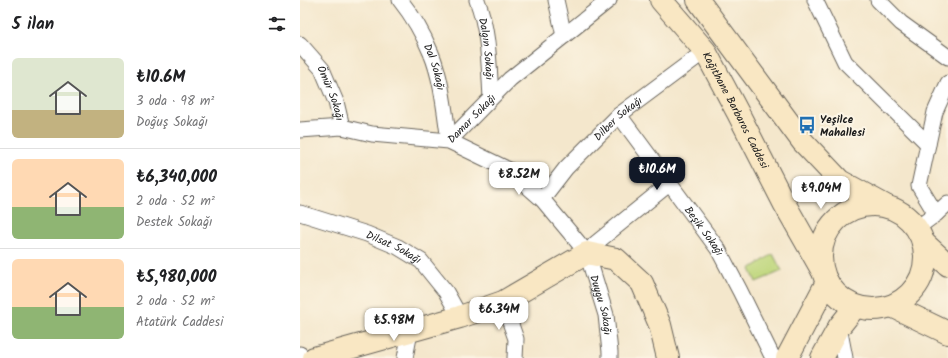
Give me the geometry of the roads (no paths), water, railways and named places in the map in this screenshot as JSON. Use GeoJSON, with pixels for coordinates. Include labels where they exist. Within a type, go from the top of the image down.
{"type":"FeatureCollection","features":[{"type":"Feature","properties":{"kind":"street","name":"Dal Sokağı"},"geometry":{"type":"LineString","coordinates":[[400,0],[408,10],[432,54],[442,91],[449,141]]}},
{"type":"Feature","properties":{"kind":"street","name":"Dalgın Sokağı"},"geometry":{"type":"LineString","coordinates":[[477,0],[483,15],[489,59],[491,98]]}},
{"type":"Feature","properties":{"kind":"street"},"geometry":{"type":"LineString","coordinates":[[556,0],[564,36]]}},
{"type":"Feature","properties":{"kind":"street","name":"Damar Sokağı"},"geometry":{"type":"LineString","coordinates":[[300,130],[342,127],[372,134],[449,141],[510,79],[609,0]]}},
{"type":"Feature","properties":{"kind":"street","name":"Kağıthane Barbaros Caddesi"},"geometry":{"type":"LineString","coordinates":[[662,0],[705,51],[784,203],[825,277]]}},
{"type":"Feature","properties":{"kind":"street"},"geometry":{"type":"LineString","coordinates":[[698,0],[725,39],[803,142],[840,181],[884,205],[893,208],[908,218],[920,235],[948,265]]}},
{"type":"Feature","properties":{"kind":"street"},"geometry":{"type":"LineString","coordinates":[[709,0],[725,39]]}},
{"type":"Feature","properties":{"kind":"street"},"geometry":{"type":"LineString","coordinates":[[815,0],[845,62],[928,144]]}},
{"type":"Feature","properties":{"kind":"street"},"geometry":{"type":"LineString","coordinates":[[878,0],[901,24],[948,56]]}},
{"type":"Feature","properties":{"kind":"street","name":"Ömür Sokağı"},"geometry":{"type":"LineString","coordinates":[[300,44],[322,70],[336,102],[342,127]]}},
{"type":"Feature","properties":{"kind":"street","name":"Dilber Sokağı"},"geometry":{"type":"LineString","coordinates":[[542,199],[566,168],[619,115],[705,51]]}},
{"type":"Feature","properties":{"kind":"street"},"geometry":{"type":"LineString","coordinates":[[936,214],[919,186],[936,112],[948,83]]}},
{"type":"Feature","properties":{"kind":"street","name":"Beşik Sokağı"},"geometry":{"type":"LineString","coordinates":[[619,115],[718,249],[773,358]]}},
{"type":"Feature","properties":{"kind":"street"},"geometry":{"type":"LineString","coordinates":[[449,141],[509,170],[542,199],[587,253],[616,259],[642,283],[660,325],[668,358]]}},
{"type":"Feature","properties":{"kind":"street"},"geometry":{"type":"LineString","coordinates":[[314,358],[410,332],[504,302],[587,253],[596,243],[669,184]]}},
{"type":"Feature","properties":{"kind":"street"},"geometry":{"type":"LineString","coordinates":[[920,235],[936,214],[948,202]]}},
{"type":"Feature","properties":{"kind":"street"},"geometry":{"type":"LineString","coordinates":[[884,205],[858,206],[842,214],[833,222],[822,241],[820,260],[825,277],[830,288],[847,304],[855,307],[878,310],[892,306],[908,297],[919,283],[923,272],[926,254],[920,235]]}},
{"type":"Feature","properties":{"kind":"street","name":"Dilsat Sokağı"},"geometry":{"type":"LineString","coordinates":[[300,213],[367,234],[398,246],[415,257],[421,261],[446,292],[460,317]]}},
{"type":"Feature","properties":{"kind":"street","name":"Duygu Sokağı"},"geometry":{"type":"LineString","coordinates":[[587,253],[606,315],[610,358]]}},
{"type":"Feature","properties":{"kind":"street"},"geometry":{"type":"LineString","coordinates":[[787,358],[825,277]]}},
{"type":"Feature","properties":{"kind":"street"},"geometry":{"type":"LineString","coordinates":[[504,302],[516,339],[515,358]]}},
{"type":"Feature","properties":{"kind":"street"},"geometry":{"type":"LineString","coordinates":[[892,306],[948,333]]}},
{"type":"Feature","properties":{"kind":"street"},"geometry":{"type":"LineString","coordinates":[[822,358],[839,327],[855,307]]}},
{"type":"Feature","properties":{"kind":"street"},"geometry":{"type":"LineString","coordinates":[[839,327],[845,358]]}},
{"type":"Feature","properties":{"kind":"street"},"geometry":{"type":"LineString","coordinates":[[405,358],[410,332]]}},
{"type":"Feature","properties":{"kind":"street"},"geometry":{"type":"LineString","coordinates":[[300,354],[302,358]]}},
{"type":"Feature","properties":{"kind":"place","name":"Yeşilce Mahallesi"},"geometry":{"type":"Point","coordinates":[807,125]}}]}
